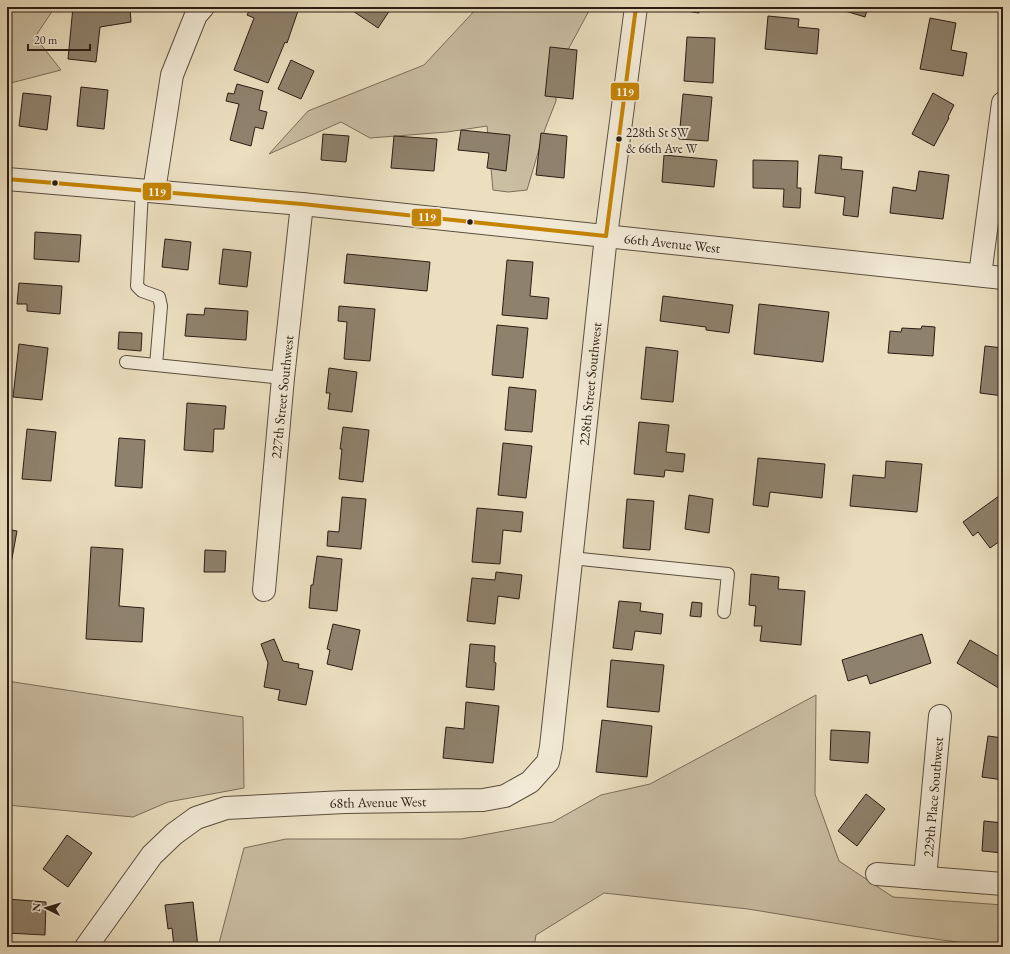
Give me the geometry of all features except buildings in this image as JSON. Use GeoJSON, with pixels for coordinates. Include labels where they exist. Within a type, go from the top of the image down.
{"type":"FeatureCollection","features":[{"type":"Feature","properties":{"kind":"street"},"geometry":{"type":"LineString","coordinates":[[148,190],[172,75],[196,15],[203,7]]}},
{"type":"Feature","properties":{"kind":"street","name":"228th Street Southwest"},"geometry":{"type":"LineString","coordinates":[[548,762],[551,747],[606,236],[636,7]]}},
{"type":"Feature","properties":{"kind":"street"},"geometry":{"type":"LineString","coordinates":[[980,275],[1003,103]]}},
{"type":"Feature","properties":{"kind":"street","name":"66th Avenue West"},"geometry":{"type":"LineString","coordinates":[[7,178],[302,204],[1003,278]]}},
{"type":"Feature","properties":{"kind":"street","name":"227th Street Southwest"},"geometry":{"type":"LineString","coordinates":[[264,590],[283,378],[302,204]]}},
{"type":"Feature","properties":{"kind":"street","name":"229th Place Southwest"},"geometry":{"type":"LineString","coordinates":[[925,878],[940,716]]}},
{"type":"Feature","properties":{"kind":"street","name":"68th Avenue West"},"geometry":{"type":"LineString","coordinates":[[86,947],[152,855],[174,834],[196,818],[226,808],[345,802],[483,800],[504,796],[518,790],[530,782],[548,762]]}},
{"type":"Feature","properties":{"kind":"street"},"geometry":{"type":"LineString","coordinates":[[877,874],[1003,884]]}},
{"type":"Feature","properties":{"kind":"lane"},"geometry":{"type":"LineString","coordinates":[[148,190],[137,286],[142,292],[159,297],[161,306],[156,365]]}},
{"type":"Feature","properties":{"kind":"lane"},"geometry":{"type":"LineString","coordinates":[[126,362],[283,378]]}},
{"type":"Feature","properties":{"kind":"lane"},"geometry":{"type":"LineString","coordinates":[[571,558],[728,574],[724,612]]}},
{"type":"Feature","properties":{"kind":"shaded area"},"geometry":{"type":"Polygon","coordinates":[[[7,7],[55,7],[35,37],[61,70],[7,84],[7,7]]]}},
{"type":"Feature","properties":{"kind":"shaded area"},"geometry":{"type":"Polygon","coordinates":[[[478,7],[591,7],[556,72],[556,101],[545,129],[527,190],[508,192],[493,190],[487,126],[447,132],[370,138],[341,122],[269,154],[308,111],[424,65],[478,7]]]}},
{"type":"Feature","properties":{"kind":"shaded area"},"geometry":{"type":"Polygon","coordinates":[[[7,681],[243,717],[244,788],[168,802],[133,817],[7,805],[7,681]]]}},
{"type":"Feature","properties":{"kind":"shaded area"},"geometry":{"type":"Polygon","coordinates":[[[816,695],[815,794],[839,861],[893,897],[1003,905],[1003,947],[913,936],[748,909],[604,893],[536,935],[534,947],[218,947],[244,848],[286,839],[461,839],[553,822],[601,795],[650,784],[816,695]]]}},
{"type":"Feature","properties":{"kind":"transit line","name":"119"},"geometry":{"type":"LineString","coordinates":[[606,236],[636,7]]}},
{"type":"Feature","properties":{"kind":"transit line","name":"119"},"geometry":{"type":"LineString","coordinates":[[7,179],[302,204],[606,236]]}},
{"type":"Feature","properties":{"kind":"place","name":"228th St SW & 66th Ave W"},"geometry":{"type":"Point","coordinates":[619,139]}}]}
